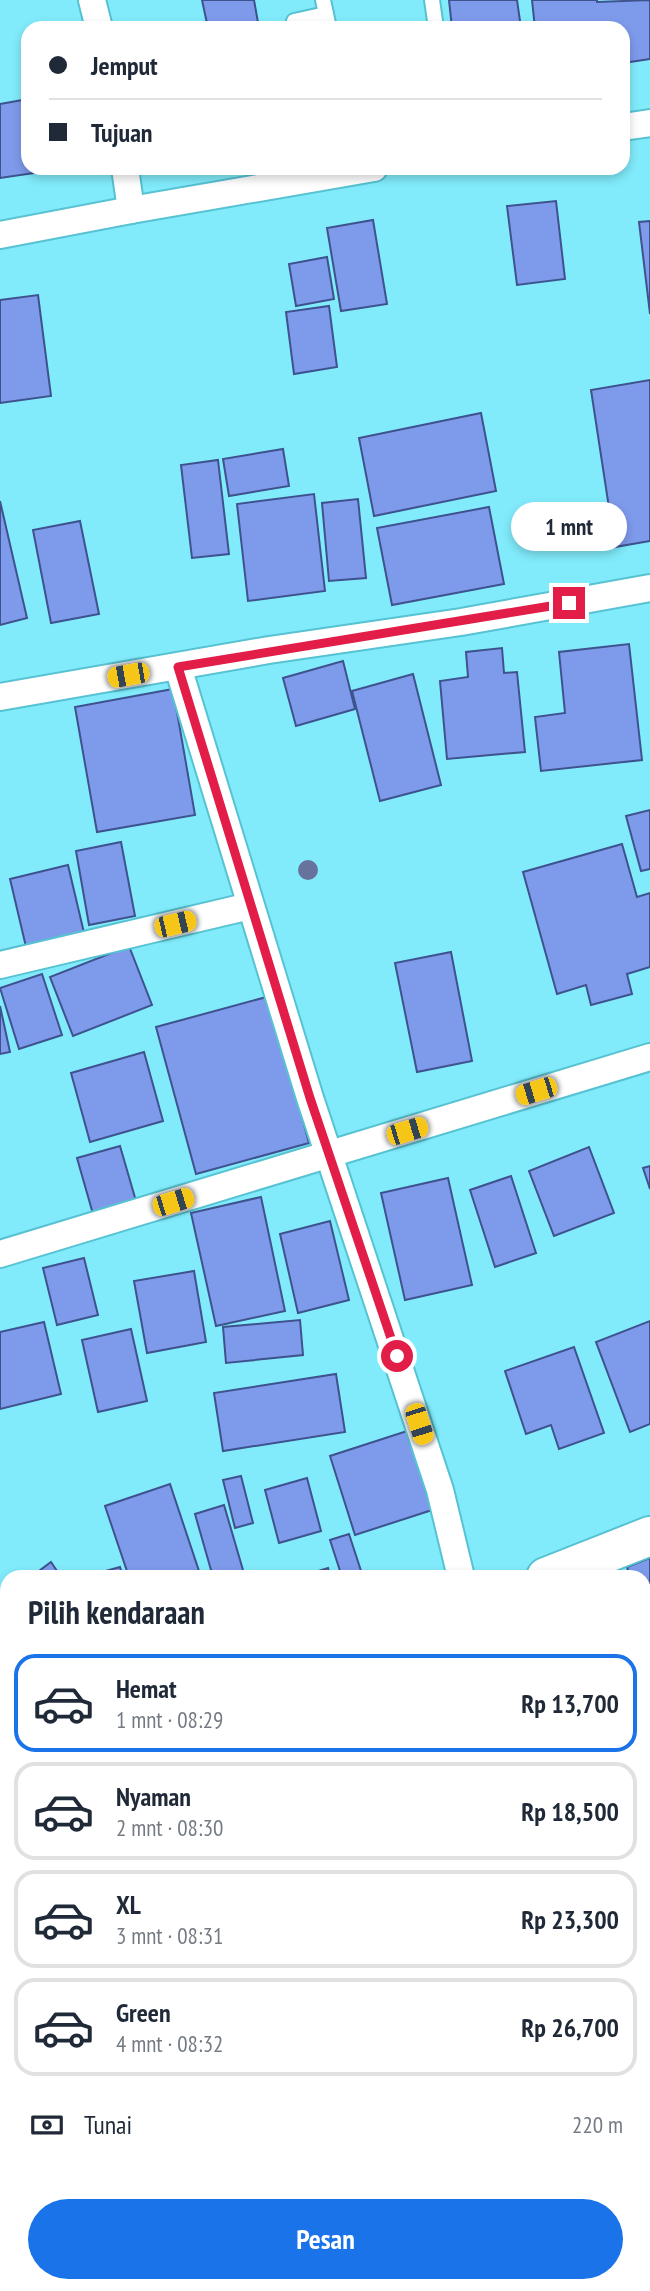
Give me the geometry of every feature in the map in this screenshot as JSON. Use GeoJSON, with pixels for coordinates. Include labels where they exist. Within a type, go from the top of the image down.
{"type":"FeatureCollection","features":[{"type":"Feature","properties":{"kind":"street"},"geometry":{"type":"LineString","coordinates":[[92,0],[97,21]]}},
{"type":"Feature","properties":{"kind":"street"},"geometry":{"type":"LineString","coordinates":[[630,126],[650,123]]}},
{"type":"Feature","properties":{"kind":"street"},"geometry":{"type":"LineString","coordinates":[[126,175],[131,210]]}},
{"type":"Feature","properties":{"kind":"street"},"geometry":{"type":"LineString","coordinates":[[0,235],[328,175]]}},
{"type":"Feature","properties":{"kind":"street"},"geometry":{"type":"LineString","coordinates":[[0,697],[270,650],[461,622],[650,588]]}},
{"type":"Feature","properties":{"kind":"street"},"geometry":{"type":"LineString","coordinates":[[178,667],[329,1155],[437,1478],[459,1570]]}},
{"type":"Feature","properties":{"kind":"street"},"geometry":{"type":"LineString","coordinates":[[0,965],[250,906]]}},
{"type":"Feature","properties":{"kind":"street"},"geometry":{"type":"LineString","coordinates":[[0,1254],[650,1057]]}},
{"type":"Feature","properties":{"kind":"street"},"geometry":{"type":"LineString","coordinates":[[564,1570],[650,1536]]}},
{"type":"Feature","properties":{"kind":"lane"},"geometry":{"type":"LineString","coordinates":[[432,0],[435,21]]}},
{"type":"Feature","properties":{"kind":"lane"},"geometry":{"type":"LineString","coordinates":[[294,21],[326,14]]}},
{"type":"Feature","properties":{"kind":"building"},"geometry":{"type":"Polygon","coordinates":[[[202,0],[254,0],[258,21],[206,21],[202,0]]]}},
{"type":"Feature","properties":{"kind":"building"},"geometry":{"type":"Polygon","coordinates":[[[449,0],[517,0],[520,21],[451,21],[449,0]]]}},
{"type":"Feature","properties":{"kind":"building"},"geometry":{"type":"Polygon","coordinates":[[[532,0],[650,0],[650,59],[630,62],[630,21],[534,21],[532,0]]]}},
{"type":"Feature","properties":{"kind":"building"},"geometry":{"type":"Polygon","coordinates":[[[21,100],[21,175],[0,178],[0,104],[21,100]]]}},
{"type":"Feature","properties":{"kind":"building"},"geometry":{"type":"Polygon","coordinates":[[[556,201],[565,279],[517,285],[507,206],[556,201]]]}},
{"type":"Feature","properties":{"kind":"building"},"geometry":{"type":"Polygon","coordinates":[[[373,220],[387,304],[341,311],[327,228],[373,220]]]}},
{"type":"Feature","properties":{"kind":"building"},"geometry":{"type":"Polygon","coordinates":[[[650,221],[650,314],[639,222],[650,221]]]}},
{"type":"Feature","properties":{"kind":"building"},"geometry":{"type":"Polygon","coordinates":[[[327,257],[334,299],[296,306],[289,264],[327,257]]]}},
{"type":"Feature","properties":{"kind":"building"},"geometry":{"type":"Polygon","coordinates":[[[38,295],[51,396],[0,403],[0,300],[38,295]]]}},
{"type":"Feature","properties":{"kind":"building"},"geometry":{"type":"Polygon","coordinates":[[[329,306],[337,367],[294,374],[286,312],[329,306]]]}},
{"type":"Feature","properties":{"kind":"building"},"geometry":{"type":"Polygon","coordinates":[[[650,380],[650,541],[615,547],[591,390],[650,380]]]}},
{"type":"Feature","properties":{"kind":"building"},"geometry":{"type":"Polygon","coordinates":[[[481,413],[496,491],[374,516],[359,438],[481,413]]]}},
{"type":"Feature","properties":{"kind":"building"},"geometry":{"type":"Polygon","coordinates":[[[283,449],[289,486],[229,496],[223,459],[283,449]]]}},
{"type":"Feature","properties":{"kind":"building"},"geometry":{"type":"Polygon","coordinates":[[[218,460],[229,554],[192,558],[181,465],[218,460]]]}},
{"type":"Feature","properties":{"kind":"building"},"geometry":{"type":"Polygon","coordinates":[[[314,494],[325,591],[248,601],[237,504],[314,494]]]}},
{"type":"Feature","properties":{"kind":"building"},"geometry":{"type":"Polygon","coordinates":[[[358,499],[366,578],[329,581],[322,503],[358,499]]]}},
{"type":"Feature","properties":{"kind":"building"},"geometry":{"type":"Polygon","coordinates":[[[0,501],[27,618],[0,625],[0,501]]]}},
{"type":"Feature","properties":{"kind":"building"},"geometry":{"type":"Polygon","coordinates":[[[489,507],[504,584],[392,605],[377,528],[489,507]]]}},
{"type":"Feature","properties":{"kind":"building"},"geometry":{"type":"Polygon","coordinates":[[[80,521],[99,614],[51,623],[33,530],[80,521]]]}},
{"type":"Feature","properties":{"kind":"building"},"geometry":{"type":"Polygon","coordinates":[[[629,644],[642,760],[541,771],[535,717],[565,713],[559,652],[629,644]]]}},
{"type":"Feature","properties":{"kind":"building"},"geometry":{"type":"Polygon","coordinates":[[[502,648],[504,673],[517,672],[525,752],[447,759],[440,681],[468,677],[466,652],[502,648]]]}},
{"type":"Feature","properties":{"kind":"building"},"geometry":{"type":"Polygon","coordinates":[[[343,661],[355,709],[296,726],[283,678],[343,661]]]}},
{"type":"Feature","properties":{"kind":"building"},"geometry":{"type":"Polygon","coordinates":[[[413,674],[441,785],[380,801],[352,691],[413,674]]]}},
{"type":"Feature","properties":{"kind":"building"},"geometry":{"type":"Polygon","coordinates":[[[173,689],[195,815],[97,832],[75,707],[173,689]]]}},
{"type":"Feature","properties":{"kind":"building"},"geometry":{"type":"Polygon","coordinates":[[[650,810],[650,869],[641,871],[626,816],[650,810]]]}},
{"type":"Feature","properties":{"kind":"building"},"geometry":{"type":"Polygon","coordinates":[[[121,842],[135,916],[89,925],[76,851],[121,842]]]}},
{"type":"Feature","properties":{"kind":"building"},"geometry":{"type":"Polygon","coordinates":[[[622,844],[637,897],[650,893],[650,967],[627,974],[632,994],[591,1005],[586,985],[557,994],[523,872],[622,844]]]}},
{"type":"Feature","properties":{"kind":"building"},"geometry":{"type":"Polygon","coordinates":[[[68,865],[85,937],[27,951],[10,879],[68,865]]]}},
{"type":"Feature","properties":{"kind":"building"},"geometry":{"type":"Polygon","coordinates":[[[129,946],[152,1005],[73,1036],[50,977],[129,946]]]}},
{"type":"Feature","properties":{"kind":"building"},"geometry":{"type":"Polygon","coordinates":[[[451,952],[472,1061],[417,1072],[395,963],[451,952]]]}},
{"type":"Feature","properties":{"kind":"building"},"geometry":{"type":"Polygon","coordinates":[[[42,974],[62,1035],[19,1049],[0,988],[42,974]]]}},
{"type":"Feature","properties":{"kind":"building"},"geometry":{"type":"Polygon","coordinates":[[[270,996],[309,1143],[196,1174],[156,1027],[270,996]]]}},
{"type":"Feature","properties":{"kind":"building"},"geometry":{"type":"Polygon","coordinates":[[[0,1006],[10,1052],[0,1054],[0,1006]]]}},
{"type":"Feature","properties":{"kind":"building"},"geometry":{"type":"Polygon","coordinates":[[[144,1052],[163,1121],[90,1142],[71,1073],[144,1052]]]}},
{"type":"Feature","properties":{"kind":"building"},"geometry":{"type":"Polygon","coordinates":[[[120,1146],[136,1201],[93,1214],[77,1158],[120,1146]]]}},
{"type":"Feature","properties":{"kind":"building"},"geometry":{"type":"Polygon","coordinates":[[[589,1147],[614,1213],[554,1236],[529,1171],[589,1147]]]}},
{"type":"Feature","properties":{"kind":"building"},"geometry":{"type":"Polygon","coordinates":[[[650,1166],[650,1189],[643,1168],[650,1166]]]}},
{"type":"Feature","properties":{"kind":"building"},"geometry":{"type":"Polygon","coordinates":[[[511,1176],[536,1253],[495,1267],[470,1190],[511,1176]]]}},
{"type":"Feature","properties":{"kind":"building"},"geometry":{"type":"Polygon","coordinates":[[[448,1178],[472,1285],[405,1300],[381,1193],[448,1178]]]}},
{"type":"Feature","properties":{"kind":"building"},"geometry":{"type":"Polygon","coordinates":[[[261,1197],[285,1311],[216,1326],[191,1213],[261,1197]]]}},
{"type":"Feature","properties":{"kind":"building"},"geometry":{"type":"Polygon","coordinates":[[[330,1221],[349,1300],[298,1313],[280,1234],[330,1221]]]}},
{"type":"Feature","properties":{"kind":"building"},"geometry":{"type":"Polygon","coordinates":[[[84,1258],[98,1315],[57,1325],[43,1268],[84,1258]]]}},
{"type":"Feature","properties":{"kind":"building"},"geometry":{"type":"Polygon","coordinates":[[[194,1271],[206,1342],[147,1353],[134,1281],[194,1271]]]}},
{"type":"Feature","properties":{"kind":"building"},"geometry":{"type":"Polygon","coordinates":[[[300,1320],[303,1355],[226,1363],[223,1327],[300,1320]]]}},
{"type":"Feature","properties":{"kind":"building"},"geometry":{"type":"Polygon","coordinates":[[[650,1321],[650,1424],[630,1432],[596,1342],[650,1321]]]}},
{"type":"Feature","properties":{"kind":"building"},"geometry":{"type":"Polygon","coordinates":[[[44,1322],[61,1394],[0,1409],[0,1332],[44,1322]]]}},
{"type":"Feature","properties":{"kind":"building"},"geometry":{"type":"Polygon","coordinates":[[[131,1329],[147,1401],[98,1412],[82,1340],[131,1329]]]}},
{"type":"Feature","properties":{"kind":"building"},"geometry":{"type":"Polygon","coordinates":[[[574,1347],[604,1433],[559,1449],[551,1425],[526,1434],[505,1371],[574,1347]]]}},
{"type":"Feature","properties":{"kind":"building"},"geometry":{"type":"Polygon","coordinates":[[[336,1374],[345,1432],[223,1451],[214,1393],[336,1374]]]}},
{"type":"Feature","properties":{"kind":"building"},"geometry":{"type":"Polygon","coordinates":[[[407,1431],[432,1510],[355,1535],[330,1456],[407,1431]]]}},
{"type":"Feature","properties":{"kind":"building"},"geometry":{"type":"Polygon","coordinates":[[[241,1476],[253,1523],[235,1528],[223,1480],[241,1476]]]}},
{"type":"Feature","properties":{"kind":"building"},"geometry":{"type":"Polygon","coordinates":[[[307,1478],[321,1531],[279,1543],[265,1490],[307,1478]]]}},
{"type":"Feature","properties":{"kind":"building"},"geometry":{"type":"Polygon","coordinates":[[[170,1484],[199,1570],[127,1570],[105,1506],[170,1484]]]}},
{"type":"Feature","properties":{"kind":"building"},"geometry":{"type":"Polygon","coordinates":[[[224,1505],[243,1570],[211,1570],[195,1514],[224,1505]]]}},
{"type":"Feature","properties":{"kind":"building"},"geometry":{"type":"Polygon","coordinates":[[[349,1534],[361,1570],[340,1570],[330,1540],[349,1534]]]}},
{"type":"Feature","properties":{"kind":"building"},"geometry":{"type":"Polygon","coordinates":[[[650,1558],[650,1570],[628,1570],[627,1567],[650,1558]]]}},
{"type":"Feature","properties":{"kind":"building"},"geometry":{"type":"Polygon","coordinates":[[[51,1562],[56,1570],[40,1570],[51,1562]]]}},
{"type":"Feature","properties":{"kind":"route"},"geometry":{"type":"LineString","coordinates":[[397,1356],[310,1098],[178,667],[569,603]]}}]}
